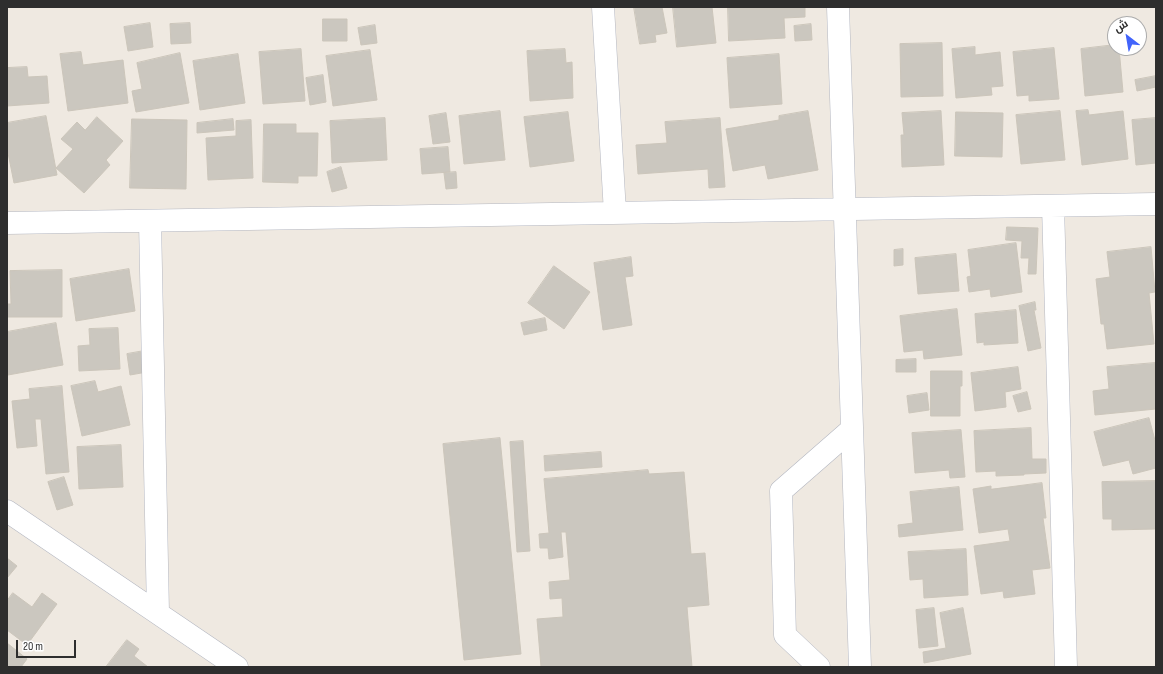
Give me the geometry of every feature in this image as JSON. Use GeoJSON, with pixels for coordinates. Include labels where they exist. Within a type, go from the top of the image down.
{"type":"FeatureCollection","features":[{"type":"Feature","properties":{"kind":"street"},"geometry":{"type":"LineString","coordinates":[[602,7],[615,213]]}},
{"type":"Feature","properties":{"kind":"street"},"geometry":{"type":"LineString","coordinates":[[838,7],[860,667]]}},
{"type":"Feature","properties":{"kind":"street"},"geometry":{"type":"LineString","coordinates":[[7,223],[1156,204]]}},
{"type":"Feature","properties":{"kind":"street"},"geometry":{"type":"LineString","coordinates":[[1053,206],[1066,667]]}},
{"type":"Feature","properties":{"kind":"street"},"geometry":{"type":"LineString","coordinates":[[150,221],[158,613]]}},
{"type":"Feature","properties":{"kind":"street"},"geometry":{"type":"LineString","coordinates":[[819,667],[785,635],[781,491],[852,430]]}},
{"type":"Feature","properties":{"kind":"street"},"geometry":{"type":"LineString","coordinates":[[7,510],[238,667]]}},
{"type":"Feature","properties":{"kind":"building"},"geometry":{"type":"Polygon","coordinates":[[[634,7],[662,7],[667,33],[655,35],[656,42],[640,44],[634,7]]]}},
{"type":"Feature","properties":{"kind":"building"},"geometry":{"type":"Polygon","coordinates":[[[673,7],[712,7],[716,43],[677,47],[673,7]]]}},
{"type":"Feature","properties":{"kind":"building"},"geometry":{"type":"Polygon","coordinates":[[[728,7],[805,7],[805,17],[784,18],[785,38],[729,41],[728,7]]]}},
{"type":"Feature","properties":{"kind":"building"},"geometry":{"type":"Polygon","coordinates":[[[323,19],[347,19],[347,41],[323,41],[323,19]]]}},
{"type":"Feature","properties":{"kind":"building"},"geometry":{"type":"Polygon","coordinates":[[[150,23],[153,47],[128,51],[124,27],[150,23]]]}},
{"type":"Feature","properties":{"kind":"building"},"geometry":{"type":"Polygon","coordinates":[[[190,23],[191,43],[171,44],[170,24],[190,23]]]}},
{"type":"Feature","properties":{"kind":"building"},"geometry":{"type":"Polygon","coordinates":[[[811,24],[812,40],[795,41],[794,26],[811,24]]]}},
{"type":"Feature","properties":{"kind":"building"},"geometry":{"type":"Polygon","coordinates":[[[375,25],[377,43],[361,45],[358,28],[375,25]]]}},
{"type":"Feature","properties":{"kind":"building"},"geometry":{"type":"Polygon","coordinates":[[[942,43],[943,96],[901,97],[900,44],[942,43]]]}},
{"type":"Feature","properties":{"kind":"building"},"geometry":{"type":"Polygon","coordinates":[[[1107,46],[1107,56],[1120,56],[1123,92],[1085,96],[1081,49],[1107,46]]]}},
{"type":"Feature","properties":{"kind":"building"},"geometry":{"type":"Polygon","coordinates":[[[975,47],[975,55],[1000,52],[1003,86],[991,87],[992,95],[956,98],[952,49],[975,47]]]}},
{"type":"Feature","properties":{"kind":"building"},"geometry":{"type":"Polygon","coordinates":[[[1054,48],[1059,99],[1029,101],[1029,95],[1017,96],[1013,52],[1054,48]]]}},
{"type":"Feature","properties":{"kind":"building"},"geometry":{"type":"Polygon","coordinates":[[[301,49],[305,101],[263,104],[259,52],[301,49]]]}},
{"type":"Feature","properties":{"kind":"building"},"geometry":{"type":"Polygon","coordinates":[[[565,49],[566,63],[572,62],[573,98],[530,101],[527,51],[565,49]]]}},
{"type":"Feature","properties":{"kind":"building"},"geometry":{"type":"Polygon","coordinates":[[[370,50],[377,100],[333,106],[326,56],[370,50]]]}},
{"type":"Feature","properties":{"kind":"building"},"geometry":{"type":"Polygon","coordinates":[[[81,52],[83,65],[123,60],[128,103],[68,111],[60,54],[81,52]]]}},
{"type":"Feature","properties":{"kind":"building"},"geometry":{"type":"Polygon","coordinates":[[[180,53],[189,103],[136,112],[132,91],[142,89],[137,63],[180,53]]]}},
{"type":"Feature","properties":{"kind":"building"},"geometry":{"type":"Polygon","coordinates":[[[238,54],[245,103],[200,110],[193,61],[238,54]]]}},
{"type":"Feature","properties":{"kind":"building"},"geometry":{"type":"Polygon","coordinates":[[[779,54],[782,104],[730,108],[727,58],[779,54]]]}},
{"type":"Feature","properties":{"kind":"building"},"geometry":{"type":"Polygon","coordinates":[[[27,67],[28,77],[47,76],[49,103],[7,106],[7,68],[27,67]]]}},
{"type":"Feature","properties":{"kind":"building"},"geometry":{"type":"Polygon","coordinates":[[[323,75],[326,102],[310,105],[306,78],[323,75]]]}},
{"type":"Feature","properties":{"kind":"building"},"geometry":{"type":"Polygon","coordinates":[[[1156,76],[1156,87],[1137,91],[1135,80],[1156,76]]]}},
{"type":"Feature","properties":{"kind":"building"},"geometry":{"type":"Polygon","coordinates":[[[1088,110],[1089,115],[1123,111],[1128,159],[1082,165],[1076,111],[1088,110]]]}},
{"type":"Feature","properties":{"kind":"building"},"geometry":{"type":"Polygon","coordinates":[[[500,111],[505,160],[464,164],[459,116],[500,111]]]}},
{"type":"Feature","properties":{"kind":"building"},"geometry":{"type":"Polygon","coordinates":[[[808,111],[818,170],[768,179],[765,165],[733,171],[726,129],[779,120],[779,116],[808,111]]]}},
{"type":"Feature","properties":{"kind":"building"},"geometry":{"type":"Polygon","coordinates":[[[941,111],[944,165],[902,167],[901,135],[904,135],[902,113],[941,111]]]}},
{"type":"Feature","properties":{"kind":"building"},"geometry":{"type":"Polygon","coordinates":[[[1060,111],[1065,160],[1021,164],[1016,115],[1060,111]]]}},
{"type":"Feature","properties":{"kind":"building"},"geometry":{"type":"Polygon","coordinates":[[[568,112],[574,161],[530,167],[524,117],[568,112]]]}},
{"type":"Feature","properties":{"kind":"building"},"geometry":{"type":"Polygon","coordinates":[[[956,112],[1003,113],[1002,157],[955,156],[956,112]]]}},
{"type":"Feature","properties":{"kind":"building"},"geometry":{"type":"Polygon","coordinates":[[[446,113],[450,142],[433,144],[429,116],[446,113]]]}},
{"type":"Feature","properties":{"kind":"building"},"geometry":{"type":"Polygon","coordinates":[[[46,116],[57,175],[14,183],[7,148],[7,123],[46,116]]]}},
{"type":"Feature","properties":{"kind":"building"},"geometry":{"type":"Polygon","coordinates":[[[97,117],[123,141],[106,160],[110,165],[84,193],[56,168],[73,149],[61,139],[77,122],[85,130],[97,117]]]}},
{"type":"Feature","properties":{"kind":"building"},"geometry":{"type":"Polygon","coordinates":[[[385,118],[387,160],[332,163],[330,121],[385,118]]]}},
{"type":"Feature","properties":{"kind":"building"},"geometry":{"type":"Polygon","coordinates":[[[720,118],[725,187],[709,188],[708,169],[638,174],[636,145],[667,143],[665,122],[720,118]]]}},
{"type":"Feature","properties":{"kind":"building"},"geometry":{"type":"Polygon","coordinates":[[[1156,118],[1156,163],[1136,165],[1132,120],[1156,118]]]}},
{"type":"Feature","properties":{"kind":"building"},"geometry":{"type":"Polygon","coordinates":[[[132,119],[187,120],[186,189],[130,188],[132,119]]]}},
{"type":"Feature","properties":{"kind":"building"},"geometry":{"type":"Polygon","coordinates":[[[233,119],[234,130],[197,133],[197,123],[233,119]]]}},
{"type":"Feature","properties":{"kind":"building"},"geometry":{"type":"Polygon","coordinates":[[[251,120],[253,178],[208,180],[206,138],[236,136],[236,121],[251,120]]]}},
{"type":"Feature","properties":{"kind":"building"},"geometry":{"type":"Polygon","coordinates":[[[264,124],[296,124],[296,133],[318,133],[317,176],[298,176],[298,183],[263,182],[264,124]]]}},
{"type":"Feature","properties":{"kind":"building"},"geometry":{"type":"Polygon","coordinates":[[[448,147],[450,172],[422,174],[420,149],[448,147]]]}},
{"type":"Feature","properties":{"kind":"building"},"geometry":{"type":"Polygon","coordinates":[[[341,167],[347,188],[332,192],[327,172],[341,167]]]}},
{"type":"Feature","properties":{"kind":"building"},"geometry":{"type":"Polygon","coordinates":[[[456,172],[457,188],[446,189],[444,173],[456,172]]]}},
{"type":"Feature","properties":{"kind":"building"},"geometry":{"type":"Polygon","coordinates":[[[1007,227],[1038,228],[1036,274],[1028,274],[1029,258],[1021,258],[1022,241],[1006,240],[1007,227]]]}},
{"type":"Feature","properties":{"kind":"building"},"geometry":{"type":"Polygon","coordinates":[[[1016,243],[1022,292],[991,297],[990,289],[969,292],[967,277],[971,276],[968,250],[1016,243]]]}},
{"type":"Feature","properties":{"kind":"building"},"geometry":{"type":"Polygon","coordinates":[[[1151,247],[1155,292],[1149,293],[1154,344],[1107,349],[1104,324],[1101,324],[1096,279],[1110,277],[1107,252],[1151,247]]]}},
{"type":"Feature","properties":{"kind":"building"},"geometry":{"type":"Polygon","coordinates":[[[903,249],[903,265],[894,266],[894,250],[903,249]]]}},
{"type":"Feature","properties":{"kind":"building"},"geometry":{"type":"Polygon","coordinates":[[[956,254],[959,291],[918,294],[915,258],[956,254]]]}},
{"type":"Feature","properties":{"kind":"building"},"geometry":{"type":"Polygon","coordinates":[[[631,257],[633,276],[625,277],[632,325],[603,330],[594,263],[631,257]]]}},
{"type":"Feature","properties":{"kind":"building"},"geometry":{"type":"Polygon","coordinates":[[[554,266],[590,292],[564,329],[528,303],[554,266]]]}},
{"type":"Feature","properties":{"kind":"building"},"geometry":{"type":"Polygon","coordinates":[[[129,269],[135,311],[76,321],[70,279],[129,269]]]}},
{"type":"Feature","properties":{"kind":"building"},"geometry":{"type":"Polygon","coordinates":[[[62,270],[62,317],[7,317],[7,304],[11,304],[10,271],[62,270]]]}},
{"type":"Feature","properties":{"kind":"building"},"geometry":{"type":"Polygon","coordinates":[[[1035,302],[1036,310],[1034,310],[1041,348],[1028,351],[1019,306],[1035,302]]]}},
{"type":"Feature","properties":{"kind":"building"},"geometry":{"type":"Polygon","coordinates":[[[957,309],[962,355],[924,359],[923,350],[904,352],[900,316],[957,309]]]}},
{"type":"Feature","properties":{"kind":"building"},"geometry":{"type":"Polygon","coordinates":[[[1016,310],[1018,343],[984,345],[984,342],[977,343],[975,314],[1016,310]]]}},
{"type":"Feature","properties":{"kind":"building"},"geometry":{"type":"Polygon","coordinates":[[[545,318],[547,330],[524,335],[521,323],[545,318]]]}},
{"type":"Feature","properties":{"kind":"building"},"geometry":{"type":"Polygon","coordinates":[[[56,323],[63,365],[8,375],[7,332],[56,323]]]}},
{"type":"Feature","properties":{"kind":"building"},"geometry":{"type":"Polygon","coordinates":[[[118,328],[120,369],[79,371],[78,346],[90,345],[89,329],[118,328]]]}},
{"type":"Feature","properties":{"kind":"building"},"geometry":{"type":"Polygon","coordinates":[[[144,351],[147,372],[130,375],[127,354],[144,351]]]}},
{"type":"Feature","properties":{"kind":"building"},"geometry":{"type":"Polygon","coordinates":[[[916,359],[916,372],[896,372],[896,360],[916,359]]]}},
{"type":"Feature","properties":{"kind":"building"},"geometry":{"type":"Polygon","coordinates":[[[1155,363],[1156,409],[1095,415],[1093,391],[1109,389],[1107,367],[1155,363]]]}},
{"type":"Feature","properties":{"kind":"building"},"geometry":{"type":"Polygon","coordinates":[[[1018,367],[1021,389],[1005,392],[1006,407],[975,411],[971,373],[1018,367]]]}},
{"type":"Feature","properties":{"kind":"building"},"geometry":{"type":"Polygon","coordinates":[[[931,371],[962,371],[962,386],[960,386],[960,416],[931,416],[931,371]]]}},
{"type":"Feature","properties":{"kind":"building"},"geometry":{"type":"Polygon","coordinates":[[[95,381],[98,392],[121,386],[130,425],[82,436],[71,386],[95,381]]]}},
{"type":"Feature","properties":{"kind":"building"},"geometry":{"type":"Polygon","coordinates":[[[62,386],[69,472],[46,474],[41,419],[35,419],[37,446],[17,448],[12,401],[30,399],[29,389],[62,386]]]}},
{"type":"Feature","properties":{"kind":"building"},"geometry":{"type":"Polygon","coordinates":[[[1027,392],[1031,409],[1018,412],[1013,396],[1027,392]]]}},
{"type":"Feature","properties":{"kind":"building"},"geometry":{"type":"Polygon","coordinates":[[[927,393],[929,410],[909,413],[907,396],[927,393]]]}},
{"type":"Feature","properties":{"kind":"building"},"geometry":{"type":"Polygon","coordinates":[[[1149,418],[1156,444],[1156,468],[1133,474],[1129,460],[1103,466],[1094,432],[1149,418]]]}},
{"type":"Feature","properties":{"kind":"building"},"geometry":{"type":"Polygon","coordinates":[[[1031,428],[1032,459],[1046,459],[1046,473],[996,476],[996,471],[976,472],[974,431],[1031,428]]]}},
{"type":"Feature","properties":{"kind":"building"},"geometry":{"type":"Polygon","coordinates":[[[961,430],[965,477],[950,478],[949,470],[915,473],[912,433],[961,430]]]}},
{"type":"Feature","properties":{"kind":"building"},"geometry":{"type":"Polygon","coordinates":[[[500,438],[521,654],[464,660],[443,444],[500,438]]]}},
{"type":"Feature","properties":{"kind":"building"},"geometry":{"type":"Polygon","coordinates":[[[523,441],[530,551],[517,552],[510,442],[523,441]]]}},
{"type":"Feature","properties":{"kind":"building"},"geometry":{"type":"Polygon","coordinates":[[[121,445],[123,487],[79,489],[77,447],[121,445]]]}},
{"type":"Feature","properties":{"kind":"building"},"geometry":{"type":"Polygon","coordinates":[[[601,452],[602,467],[545,471],[544,456],[601,452]]]}},
{"type":"Feature","properties":{"kind":"building"},"geometry":{"type":"Polygon","coordinates":[[[648,470],[649,474],[684,472],[691,554],[705,553],[709,605],[687,607],[692,667],[541,667],[537,619],[563,617],[562,598],[550,599],[549,582],[570,580],[566,532],[561,532],[563,557],[549,559],[548,548],[540,548],[539,534],[549,533],[544,479],[648,470]]]}},
{"type":"Feature","properties":{"kind":"building"},"geometry":{"type":"Polygon","coordinates":[[[64,477],[73,505],[57,510],[48,482],[64,477]]]}},
{"type":"Feature","properties":{"kind":"building"},"geometry":{"type":"Polygon","coordinates":[[[1156,481],[1156,529],[1112,530],[1112,519],[1103,519],[1102,482],[1156,481]]]}},
{"type":"Feature","properties":{"kind":"building"},"geometry":{"type":"Polygon","coordinates":[[[1042,483],[1046,518],[1043,518],[1050,568],[1032,570],[1035,594],[1004,598],[1003,591],[981,594],[974,546],[1010,541],[1008,529],[979,533],[973,489],[991,486],[991,489],[1042,483]]]}},
{"type":"Feature","properties":{"kind":"building"},"geometry":{"type":"Polygon","coordinates":[[[959,487],[963,530],[899,537],[898,525],[913,523],[910,492],[959,487]]]}},
{"type":"Feature","properties":{"kind":"building"},"geometry":{"type":"Polygon","coordinates":[[[966,549],[968,595],[924,598],[923,579],[910,580],[908,552],[966,549]]]}},
{"type":"Feature","properties":{"kind":"building"},"geometry":{"type":"Polygon","coordinates":[[[7,558],[17,566],[7,578],[7,558]]]}},
{"type":"Feature","properties":{"kind":"building"},"geometry":{"type":"Polygon","coordinates":[[[13,593],[32,607],[42,593],[57,604],[27,645],[7,630],[7,601],[13,593]]]}},
{"type":"Feature","properties":{"kind":"building"},"geometry":{"type":"Polygon","coordinates":[[[934,608],[938,646],[919,648],[916,610],[934,608]]]}},
{"type":"Feature","properties":{"kind":"building"},"geometry":{"type":"Polygon","coordinates":[[[963,608],[971,654],[924,663],[923,652],[946,648],[940,613],[963,608]]]}},
{"type":"Feature","properties":{"kind":"building"},"geometry":{"type":"Polygon","coordinates":[[[127,640],[139,649],[134,656],[148,667],[106,667],[127,640]]]}},
{"type":"Feature","properties":{"kind":"building"},"geometry":{"type":"Polygon","coordinates":[[[7,643],[27,659],[21,667],[7,667],[7,643]]]}}]}
